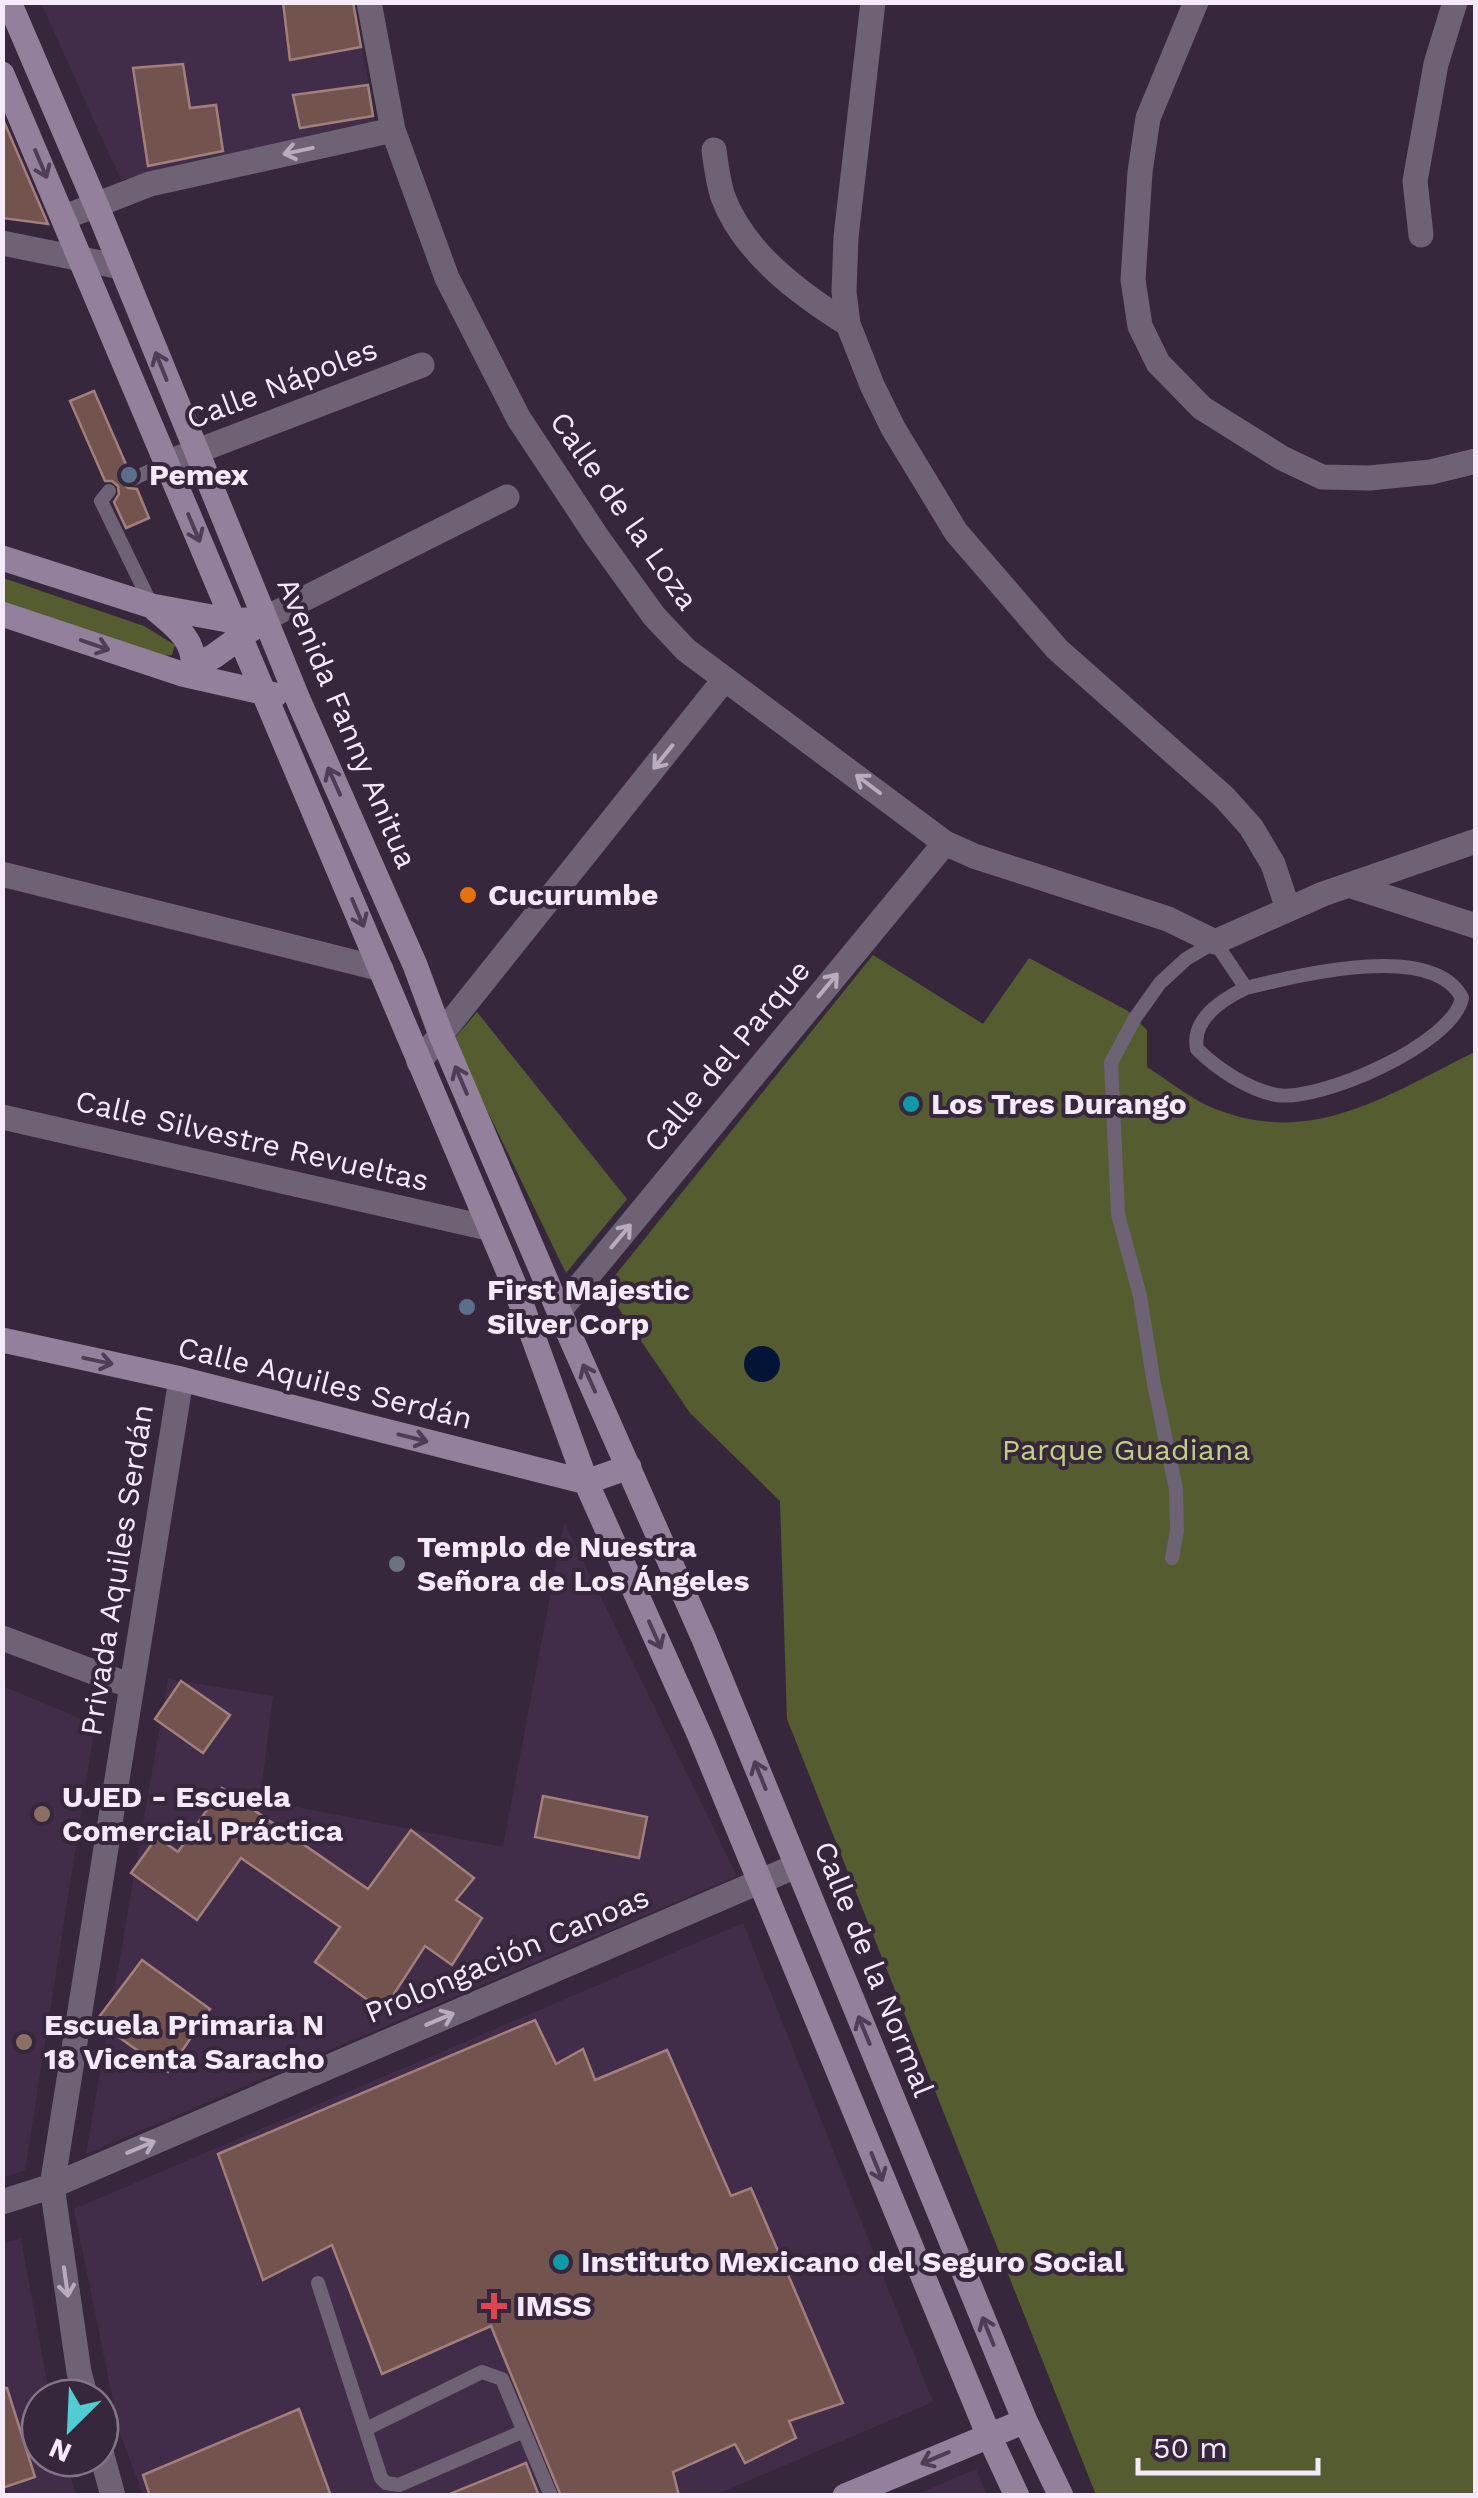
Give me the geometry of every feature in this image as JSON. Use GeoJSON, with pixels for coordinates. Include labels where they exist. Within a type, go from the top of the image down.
{"type":"FeatureCollection","features":[{"type":"Feature","properties":{"kind":"main road","name":"Avenida Fanny Anitua"},"geometry":{"type":"LineString","coordinates":[[9,2],[98,207],[297,697],[629,1467]]}},
{"type":"Feature","properties":{"kind":"main road","name":"Avenida Fanny Anitua"},"geometry":{"type":"LineString","coordinates":[[2,74],[515,1288],[586,1482]]}},
{"type":"Feature","properties":{"kind":"main road"},"geometry":{"type":"LineString","coordinates":[[2,558],[237,630]]}},
{"type":"Feature","properties":{"kind":"main road"},"geometry":{"type":"LineString","coordinates":[[152,606],[190,642],[194,657],[187,671]]}},
{"type":"Feature","properties":{"kind":"main road"},"geometry":{"type":"LineString","coordinates":[[2,614],[266,694],[297,697]]}},
{"type":"Feature","properties":{"kind":"main road"},"geometry":{"type":"LineString","coordinates":[[187,671],[237,630],[266,618]]}},
{"type":"Feature","properties":{"kind":"main road"},"geometry":{"type":"LineString","coordinates":[[515,1288],[533,1306],[559,1311]]}},
{"type":"Feature","properties":{"kind":"main road","name":"Calle Aquiles Serdán"},"geometry":{"type":"LineString","coordinates":[[2,1340],[181,1380],[586,1482]]}},
{"type":"Feature","properties":{"kind":"main road"},"geometry":{"type":"LineString","coordinates":[[629,1467],[586,1482],[700,1736],[988,2436],[1017,2496]]}},
{"type":"Feature","properties":{"kind":"main road","name":"Calle de la Normal"},"geometry":{"type":"LineString","coordinates":[[629,1467],[1025,2421],[1061,2496]]}},
{"type":"Feature","properties":{"kind":"main road"},"geometry":{"type":"LineString","coordinates":[[845,2496],[1025,2421]]}},
{"type":"Feature","properties":{"kind":"street","name":"Calle de la Loza"},"geometry":{"type":"LineString","coordinates":[[369,2],[393,130],[447,278],[519,420],[654,616],[686,650],[724,680],[796,729],[945,843],[1168,919],[1215,942]]}},
{"type":"Feature","properties":{"kind":"street"},"geometry":{"type":"LineString","coordinates":[[873,2],[846,237],[844,292],[848,324],[872,385],[893,428],[956,532],[1057,649],[1224,797],[1251,827],[1273,864],[1288,909]]}},
{"type":"Feature","properties":{"kind":"street"},"geometry":{"type":"LineString","coordinates":[[1196,2],[1148,118],[1140,172],[1132,280],[1140,326],[1158,363],[1202,408],[1322,478],[1430,472],[1476,462]]}},
{"type":"Feature","properties":{"kind":"street"},"geometry":{"type":"LineString","coordinates":[[1421,235],[1415,181],[1436,64],[1455,2]]}},
{"type":"Feature","properties":{"kind":"street"},"geometry":{"type":"LineString","coordinates":[[64,218],[150,184],[393,130]]}},
{"type":"Feature","properties":{"kind":"street"},"geometry":{"type":"LineString","coordinates":[[714,150],[722,194],[749,239],[806,298],[848,324]]}},
{"type":"Feature","properties":{"kind":"street"},"geometry":{"type":"LineString","coordinates":[[2,243],[120,267]]}},
{"type":"Feature","properties":{"kind":"street","name":"Calle Nápoles"},"geometry":{"type":"LineString","coordinates":[[166,463],[422,365]]}},
{"type":"Feature","properties":{"kind":"street"},"geometry":{"type":"LineString","coordinates":[[266,618],[507,498]]}},
{"type":"Feature","properties":{"kind":"street"},"geometry":{"type":"LineString","coordinates":[[419,1062],[724,680]]}},
{"type":"Feature","properties":{"kind":"street"},"geometry":{"type":"LineString","coordinates":[[1215,942],[1288,909],[1476,841]]}},
{"type":"Feature","properties":{"kind":"street","name":"Calle del Parque"},"geometry":{"type":"LineString","coordinates":[[559,1311],[945,843]]}},
{"type":"Feature","properties":{"kind":"street"},"geometry":{"type":"LineString","coordinates":[[2,874],[381,969]]}},
{"type":"Feature","properties":{"kind":"street"},"geometry":{"type":"LineString","coordinates":[[1352,886],[1476,926]]}},
{"type":"Feature","properties":{"kind":"street","name":"Calle Silvestre Revueltas"},"geometry":{"type":"LineString","coordinates":[[2,1118],[488,1228]]}},
{"type":"Feature","properties":{"kind":"street","name":"Privada Aquiles Serdán"},"geometry":{"type":"LineString","coordinates":[[81,2378],[52,2186],[181,1380]]}},
{"type":"Feature","properties":{"kind":"street"},"geometry":{"type":"LineString","coordinates":[[2,1638],[132,1686]]}},
{"type":"Feature","properties":{"kind":"street","name":"Prolongación Canoas"},"geometry":{"type":"LineString","coordinates":[[2,2202],[52,2186],[796,1866]]}},
{"type":"Feature","properties":{"kind":"lane"},"geometry":{"type":"LineString","coordinates":[[132,479],[166,463]]}},
{"type":"Feature","properties":{"kind":"lane"},"geometry":{"type":"LineString","coordinates":[[108,491],[101,501],[152,606]]}},
{"type":"Feature","properties":{"kind":"lane"},"geometry":{"type":"LineString","coordinates":[[1172,1558],[1177,1531],[1176,1489],[1140,1296],[1118,1214],[1110,1063],[1160,983],[1186,959],[1215,942],[1246,988]]}},
{"type":"Feature","properties":{"kind":"lane"},"geometry":{"type":"LineString","coordinates":[[1376,966],[1416,968],[1449,980],[1462,998],[1454,1017],[1414,1049],[1310,1094],[1280,1095],[1251,1088],[1197,1049],[1197,1031],[1213,1008],[1246,988],[1309,973],[1376,966]]}},
{"type":"Feature","properties":{"kind":"lane"},"geometry":{"type":"LineString","coordinates":[[318,2282],[381,2478],[393,2485],[524,2431]]}},
{"type":"Feature","properties":{"kind":"lane"},"geometry":{"type":"LineString","coordinates":[[366,2429],[482,2372],[502,2379],[551,2496]]}},
{"type":"Feature","properties":{"kind":"shaded area"},"geometry":{"type":"Polygon","coordinates":[[[41,3],[355,3],[375,124],[121,180],[41,3]]]}},
{"type":"Feature","properties":{"kind":"shaded area"},"geometry":{"type":"Polygon","coordinates":[[[564,1522],[737,1876],[86,2154],[168,1679],[273,1696],[260,1800],[503,1847],[564,1522]]]}},
{"type":"Feature","properties":{"kind":"shaded area"},"geometry":{"type":"Polygon","coordinates":[[[3,1686],[95,1725],[25,2170],[3,2178],[3,1686]]]}},
{"type":"Feature","properties":{"kind":"shaded area","name":"IMSS"},"geometry":{"type":"Polygon","coordinates":[[[743,1923],[933,2402],[715,2495],[143,2495],[120,2433],[120,2378],[108,2378],[74,2209],[743,1923]]]}},
{"type":"Feature","properties":{"kind":"shaded area"},"geometry":{"type":"Polygon","coordinates":[[[21,2239],[46,2378],[20,2378],[20,2478],[71,2478],[76,2495],[3,2495],[2,2243],[21,2239]]]}},
{"type":"Feature","properties":{"kind":"shaded area"},"geometry":{"type":"Polygon","coordinates":[[[976,2469],[987,2495],[915,2495],[976,2469]]]}},
{"type":"Feature","properties":{"kind":"green space"},"geometry":{"type":"Polygon","coordinates":[[[3,578],[144,626],[175,645],[172,655],[161,656],[3,606],[3,578]]]}},
{"type":"Feature","properties":{"kind":"green space","name":"Parque Guadiana"},"geometry":{"type":"Polygon","coordinates":[[[873,955],[983,1024],[1029,958],[1128,1011],[1147,1030],[1147,1067],[1206,1105],[1243,1118],[1312,1120],[1345,1112],[1475,1052],[1475,2495],[1096,2495],[787,1719],[780,1501],[690,1413],[605,1288],[873,955]]]}},
{"type":"Feature","properties":{"kind":"green space"},"geometry":{"type":"Polygon","coordinates":[[[477,1012],[627,1199],[566,1273],[453,1040],[477,1012]]]}},
{"type":"Feature","properties":{"kind":"water"},"geometry":{"type":"Polygon","coordinates":[[[762,1346],[775,1351],[780,1364],[775,1377],[762,1382],[749,1377],[744,1364],[749,1351],[762,1346]]]}},
{"type":"Feature","properties":{"kind":"building"},"geometry":{"type":"Polygon","coordinates":[[[283,2],[353,2],[361,47],[290,60],[283,2]]]}},
{"type":"Feature","properties":{"kind":"building"},"geometry":{"type":"Polygon","coordinates":[[[183,64],[190,108],[216,105],[223,151],[148,166],[133,68],[183,64]]]}},
{"type":"Feature","properties":{"kind":"building"},"geometry":{"type":"Polygon","coordinates":[[[368,85],[373,116],[300,128],[293,95],[368,85]]]}},
{"type":"Feature","properties":{"kind":"building"},"geometry":{"type":"Polygon","coordinates":[[[2,117],[48,224],[2,218],[2,117]]]}},
{"type":"Feature","properties":{"kind":"building"},"geometry":{"type":"Polygon","coordinates":[[[94,391],[128,469],[123,483],[137,489],[149,518],[126,528],[114,502],[118,486],[105,481],[70,401],[94,391]]]}},
{"type":"Feature","properties":{"kind":"building"},"geometry":{"type":"Polygon","coordinates":[[[181,1681],[230,1715],[203,1753],[155,1719],[181,1681]]]}},
{"type":"Feature","properties":{"kind":"building"},"geometry":{"type":"Polygon","coordinates":[[[222,1788],[368,1889],[411,1830],[474,1878],[456,1900],[482,1918],[452,1965],[425,1946],[383,2011],[315,1962],[340,1927],[241,1858],[197,1920],[131,1873],[157,1837],[178,1852],[222,1788]]]}},
{"type":"Feature","properties":{"kind":"building"},"geometry":{"type":"Polygon","coordinates":[[[543,1796],[647,1817],[639,1858],[535,1837],[543,1796]]]}},
{"type":"Feature","properties":{"kind":"building"},"geometry":{"type":"Polygon","coordinates":[[[142,1960],[210,2009],[168,2072],[96,2021],[142,1960]]]}},
{"type":"Feature","properties":{"kind":"building","name":"Instituto Mexicano del Seguro Social"},"geometry":{"type":"Polygon","coordinates":[[[535,2020],[556,2064],[583,2049],[595,2080],[667,2050],[731,2196],[751,2188],[843,2403],[789,2421],[796,2438],[745,2463],[735,2444],[673,2472],[679,2496],[561,2496],[491,2326],[382,2374],[332,2245],[263,2280],[218,2154],[535,2020]]]}},
{"type":"Feature","properties":{"kind":"building"},"geometry":{"type":"Polygon","coordinates":[[[2,2388],[7,2388],[20,2429],[20,2478],[32,2478],[2,2488],[2,2388]]]}},
{"type":"Feature","properties":{"kind":"building"},"geometry":{"type":"Polygon","coordinates":[[[299,2409],[331,2496],[150,2496],[143,2475],[299,2409]]]}},
{"type":"Feature","properties":{"kind":"building"},"geometry":{"type":"Polygon","coordinates":[[[526,2463],[539,2496],[447,2496],[447,2495],[526,2463]]]}},
{"type":"Feature","properties":{"kind":"place","name":"Pemex"},"geometry":{"type":"Point","coordinates":[129,475]}},
{"type":"Feature","properties":{"kind":"place","name":"Cucurumbe"},"geometry":{"type":"Point","coordinates":[468,895]}},
{"type":"Feature","properties":{"kind":"place","name":"Los Tres Durango"},"geometry":{"type":"Point","coordinates":[911,1104]}},
{"type":"Feature","properties":{"kind":"place","name":"First Majestic Silver Corp"},"geometry":{"type":"Point","coordinates":[467,1307]}},
{"type":"Feature","properties":{"kind":"place","name":"Templo de Nuestra Señora de Los Ángeles"},"geometry":{"type":"Point","coordinates":[397,1564]}},
{"type":"Feature","properties":{"kind":"place","name":"UJED - Escuela Comercial Práctica"},"geometry":{"type":"Point","coordinates":[42,1814]}},
{"type":"Feature","properties":{"kind":"place","name":"Escuela Primaria N 18 Vicenta Saracho"},"geometry":{"type":"Point","coordinates":[24,2042]}},
{"type":"Feature","properties":{"kind":"place","name":"Instituto Mexicano del Seguro Social"},"geometry":{"type":"Point","coordinates":[561,2262]}},
{"type":"Feature","properties":{"kind":"place","name":"IMSS"},"geometry":{"type":"Point","coordinates":[494,2306]}}]}
